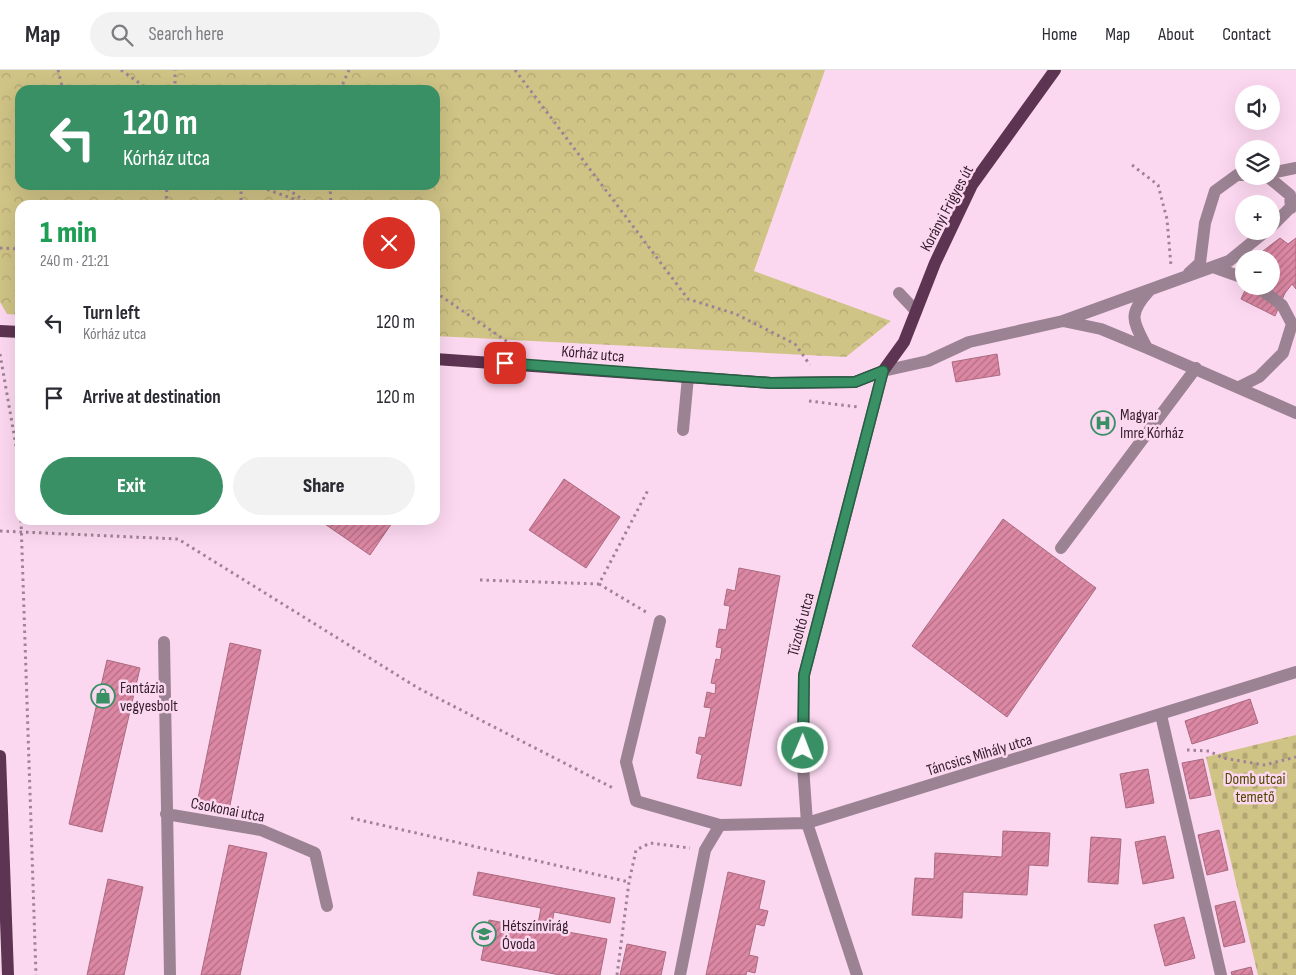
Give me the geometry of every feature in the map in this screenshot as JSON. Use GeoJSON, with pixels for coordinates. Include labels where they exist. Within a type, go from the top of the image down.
{"type":"FeatureCollection","features":[{"type":"Feature","properties":{"kind":"main road","name":"Korányi Frigyes út"},"geometry":{"type":"LineString","coordinates":[[883,371],[904,342],[935,263],[972,186],[1055,70]]}},
{"type":"Feature","properties":{"kind":"main road"},"geometry":{"type":"LineString","coordinates":[[0,331],[15,332]]}},
{"type":"Feature","properties":{"kind":"main road","name":"Kórház utca"},"geometry":{"type":"LineString","coordinates":[[440,359],[771,383],[855,382],[883,371]]}},
{"type":"Feature","properties":{"kind":"main road"},"geometry":{"type":"LineString","coordinates":[[0,756],[8,975]]}},
{"type":"Feature","properties":{"kind":"street"},"geometry":{"type":"LineString","coordinates":[[1280,171],[1296,168]]}},
{"type":"Feature","properties":{"kind":"street"},"geometry":{"type":"LineString","coordinates":[[1186,276],[1200,263],[1205,223],[1216,191],[1235,177]]}},
{"type":"Feature","properties":{"kind":"street"},"geometry":{"type":"LineString","coordinates":[[1278,185],[1290,195],[1294,204],[1280,218]]}},
{"type":"Feature","properties":{"kind":"street"},"geometry":{"type":"LineString","coordinates":[[883,371],[928,360],[969,342],[1063,321],[1229,261],[1255,240]]}},
{"type":"Feature","properties":{"kind":"street"},"geometry":{"type":"LineString","coordinates":[[1213,267],[1235,275]]}},
{"type":"Feature","properties":{"kind":"street"},"geometry":{"type":"LineString","coordinates":[[1147,348],[1134,322],[1137,304],[1151,289]]}},
{"type":"Feature","properties":{"kind":"street"},"geometry":{"type":"LineString","coordinates":[[899,293],[916,310]]}},
{"type":"Feature","properties":{"kind":"street"},"geometry":{"type":"LineString","coordinates":[[1239,387],[1259,377],[1283,353],[1292,324],[1282,305],[1268,295]]}},
{"type":"Feature","properties":{"kind":"street"},"geometry":{"type":"LineString","coordinates":[[1063,321],[1100,330],[1147,348],[1296,413]]}},
{"type":"Feature","properties":{"kind":"street"},"geometry":{"type":"LineString","coordinates":[[1061,548],[1196,368]]}},
{"type":"Feature","properties":{"kind":"street","name":"Tűzoltó utca"},"geometry":{"type":"LineString","coordinates":[[857,975],[807,823],[803,766],[804,675],[883,371]]}},
{"type":"Feature","properties":{"kind":"street"},"geometry":{"type":"LineString","coordinates":[[682,430],[688,378]]}},
{"type":"Feature","properties":{"kind":"street"},"geometry":{"type":"LineString","coordinates":[[660,621],[626,762],[636,801],[720,825],[705,850],[680,975]]}},
{"type":"Feature","properties":{"kind":"street","name":"Csokonai utca"},"geometry":{"type":"LineString","coordinates":[[164,642],[170,975]]}},
{"type":"Feature","properties":{"kind":"street","name":"Táncsics Mihály utca"},"geometry":{"type":"LineString","coordinates":[[720,825],[807,823],[1161,716],[1296,672]]}},
{"type":"Feature","properties":{"kind":"street"},"geometry":{"type":"LineString","coordinates":[[1161,716],[1221,975]]}},
{"type":"Feature","properties":{"kind":"street","name":"Csokonai utca"},"geometry":{"type":"LineString","coordinates":[[166,814],[261,830],[315,853],[327,906]]}},
{"type":"Feature","properties":{"kind":"path"},"geometry":{"type":"LineString","coordinates":[[58,70],[62,85]]}},
{"type":"Feature","properties":{"kind":"path"},"geometry":{"type":"LineString","coordinates":[[121,70],[142,85]]}},
{"type":"Feature","properties":{"kind":"path"},"geometry":{"type":"LineString","coordinates":[[174,85],[175,70]]}},
{"type":"Feature","properties":{"kind":"path"},"geometry":{"type":"LineString","coordinates":[[342,85],[349,70]]}},
{"type":"Feature","properties":{"kind":"path"},"geometry":{"type":"LineString","coordinates":[[515,70],[688,299],[736,314],[794,344],[823,382]]}},
{"type":"Feature","properties":{"kind":"path"},"geometry":{"type":"LineString","coordinates":[[1132,165],[1158,185],[1167,219],[1172,282]]}},
{"type":"Feature","properties":{"kind":"path"},"geometry":{"type":"LineString","coordinates":[[269,190],[296,200]]}},
{"type":"Feature","properties":{"kind":"path"},"geometry":{"type":"LineString","coordinates":[[289,190],[303,200]]}},
{"type":"Feature","properties":{"kind":"path"},"geometry":{"type":"LineString","coordinates":[[0,248],[15,249]]}},
{"type":"Feature","properties":{"kind":"path"},"geometry":{"type":"LineString","coordinates":[[440,295],[516,348]]}},
{"type":"Feature","properties":{"kind":"path"},"geometry":{"type":"LineString","coordinates":[[0,354],[15,440]]}},
{"type":"Feature","properties":{"kind":"path"},"geometry":{"type":"LineString","coordinates":[[600,584],[648,490]]}},
{"type":"Feature","properties":{"kind":"path"},"geometry":{"type":"LineString","coordinates":[[21,525],[36,975]]}},
{"type":"Feature","properties":{"kind":"path"},"geometry":{"type":"LineString","coordinates":[[0,531],[178,539],[418,688],[636,801]]}},
{"type":"Feature","properties":{"kind":"path"},"geometry":{"type":"LineString","coordinates":[[480,580],[600,584],[660,621]]}},
{"type":"Feature","properties":{"kind":"path"},"geometry":{"type":"LineString","coordinates":[[1169,749],[1209,751],[1224,758],[1264,765],[1296,757]]}},
{"type":"Feature","properties":{"kind":"path"},"geometry":{"type":"LineString","coordinates":[[351,818],[629,882]]}},
{"type":"Feature","properties":{"kind":"path"},"geometry":{"type":"LineString","coordinates":[[616,975],[629,882],[636,850],[650,843],[705,850]]}},
{"type":"Feature","properties":{"kind":"green space"},"geometry":{"type":"Polygon","coordinates":[[[0,70],[825,70],[754,271],[891,321],[846,357],[440,336],[440,200],[15,200],[15,315],[7,314],[0,302],[0,70]]]}},
{"type":"Feature","properties":{"kind":"green space","name":"Domb utcai temető"},"geometry":{"type":"Polygon","coordinates":[[[1296,735],[1296,975],[1258,975],[1206,757],[1296,735]]]}},
{"type":"Feature","properties":{"kind":"building"},"geometry":{"type":"Polygon","coordinates":[[[1280,238],[1288,244],[1296,238],[1296,289],[1292,284],[1285,293],[1275,316],[1241,299],[1243,295],[1280,295],[1280,250],[1264,250],[1280,240],[1280,238]]]}},
{"type":"Feature","properties":{"kind":"building"},"geometry":{"type":"Polygon","coordinates":[[[997,354],[1000,375],[956,382],[952,362],[997,354]]]}},
{"type":"Feature","properties":{"kind":"building"},"geometry":{"type":"Polygon","coordinates":[[[564,479],[620,517],[586,568],[529,530],[564,479]]]}},
{"type":"Feature","properties":{"kind":"building"},"geometry":{"type":"Polygon","coordinates":[[[1003,519],[1096,588],[1007,717],[912,646],[1003,519]]]}},
{"type":"Feature","properties":{"kind":"building"},"geometry":{"type":"Polygon","coordinates":[[[326,525],[391,525],[370,555],[326,525]]]}},
{"type":"Feature","properties":{"kind":"building"},"geometry":{"type":"Polygon","coordinates":[[[739,568],[780,576],[741,786],[697,778],[702,755],[696,753],[699,737],[705,738],[711,708],[704,707],[707,692],[715,694],[716,684],[711,683],[716,659],[720,660],[722,648],[716,647],[719,629],[726,630],[730,606],[724,605],[727,589],[735,591],[739,568]]]}},
{"type":"Feature","properties":{"kind":"building"},"geometry":{"type":"Polygon","coordinates":[[[230,643],[261,650],[229,810],[197,803],[230,643]]]}},
{"type":"Feature","properties":{"kind":"building"},"geometry":{"type":"Polygon","coordinates":[[[107,660],[140,668],[102,832],[69,824],[107,660]]]}},
{"type":"Feature","properties":{"kind":"building"},"geometry":{"type":"Polygon","coordinates":[[[1250,699],[1258,723],[1192,744],[1185,721],[1250,699]]]}},
{"type":"Feature","properties":{"kind":"building"},"geometry":{"type":"Polygon","coordinates":[[[1203,759],[1211,795],[1190,799],[1182,763],[1203,759]]]}},
{"type":"Feature","properties":{"kind":"building"},"geometry":{"type":"Polygon","coordinates":[[[1148,769],[1154,803],[1126,808],[1120,774],[1148,769]]]}},
{"type":"Feature","properties":{"kind":"building"},"geometry":{"type":"Polygon","coordinates":[[[1219,830],[1228,870],[1207,875],[1198,835],[1219,830]]]}},
{"type":"Feature","properties":{"kind":"building"},"geometry":{"type":"Polygon","coordinates":[[[1003,831],[1050,833],[1048,866],[1029,865],[1027,895],[963,892],[962,918],[912,915],[915,878],[934,879],[935,853],[1002,857],[1003,831]]]}},
{"type":"Feature","properties":{"kind":"building"},"geometry":{"type":"Polygon","coordinates":[[[1165,836],[1174,878],[1143,884],[1135,842],[1165,836]]]}},
{"type":"Feature","properties":{"kind":"building"},"geometry":{"type":"Polygon","coordinates":[[[1091,837],[1121,839],[1118,884],[1088,882],[1091,837]]]}},
{"type":"Feature","properties":{"kind":"building"},"geometry":{"type":"Polygon","coordinates":[[[229,845],[267,853],[240,975],[201,975],[229,845]]]}},
{"type":"Feature","properties":{"kind":"building"},"geometry":{"type":"Polygon","coordinates":[[[478,872],[615,898],[610,923],[554,912],[551,929],[607,939],[600,975],[560,975],[481,960],[489,920],[537,929],[541,908],[473,895],[478,872]]]}},
{"type":"Feature","properties":{"kind":"building"},"geometry":{"type":"Polygon","coordinates":[[[728,872],[765,881],[759,909],[768,911],[764,926],[756,924],[749,955],[758,957],[755,973],[747,971],[746,975],[706,975],[728,872]]]}},
{"type":"Feature","properties":{"kind":"building"},"geometry":{"type":"Polygon","coordinates":[[[108,879],[143,887],[124,975],[87,975],[108,879]]]}},
{"type":"Feature","properties":{"kind":"building"},"geometry":{"type":"Polygon","coordinates":[[[1235,901],[1245,942],[1224,947],[1215,906],[1235,901]]]}},
{"type":"Feature","properties":{"kind":"building"},"geometry":{"type":"Polygon","coordinates":[[[1184,917],[1195,958],[1165,966],[1154,925],[1184,917]]]}},
{"type":"Feature","properties":{"kind":"building"},"geometry":{"type":"Polygon","coordinates":[[[627,944],[666,952],[661,975],[620,975],[627,944]]]}},
{"type":"Feature","properties":{"kind":"building"},"geometry":{"type":"Polygon","coordinates":[[[1251,967],[1253,975],[1232,975],[1231,972],[1251,967]]]}},
{"type":"Feature","properties":{"kind":"place","name":"Magyar Imre Kórház"},"geometry":{"type":"Point","coordinates":[1103,423]}},
{"type":"Feature","properties":{"kind":"place","name":"Fantázia vegyesbolt"},"geometry":{"type":"Point","coordinates":[103,696]}},
{"type":"Feature","properties":{"kind":"place","name":"Hétszínvirág Óvoda"},"geometry":{"type":"Point","coordinates":[484,934]}},
{"type":"Feature","properties":{"kind":"route"},"geometry":{"type":"LineString","coordinates":[[505,363],[771,383],[855,382],[883,371],[804,675],[803,748]]}}]}
